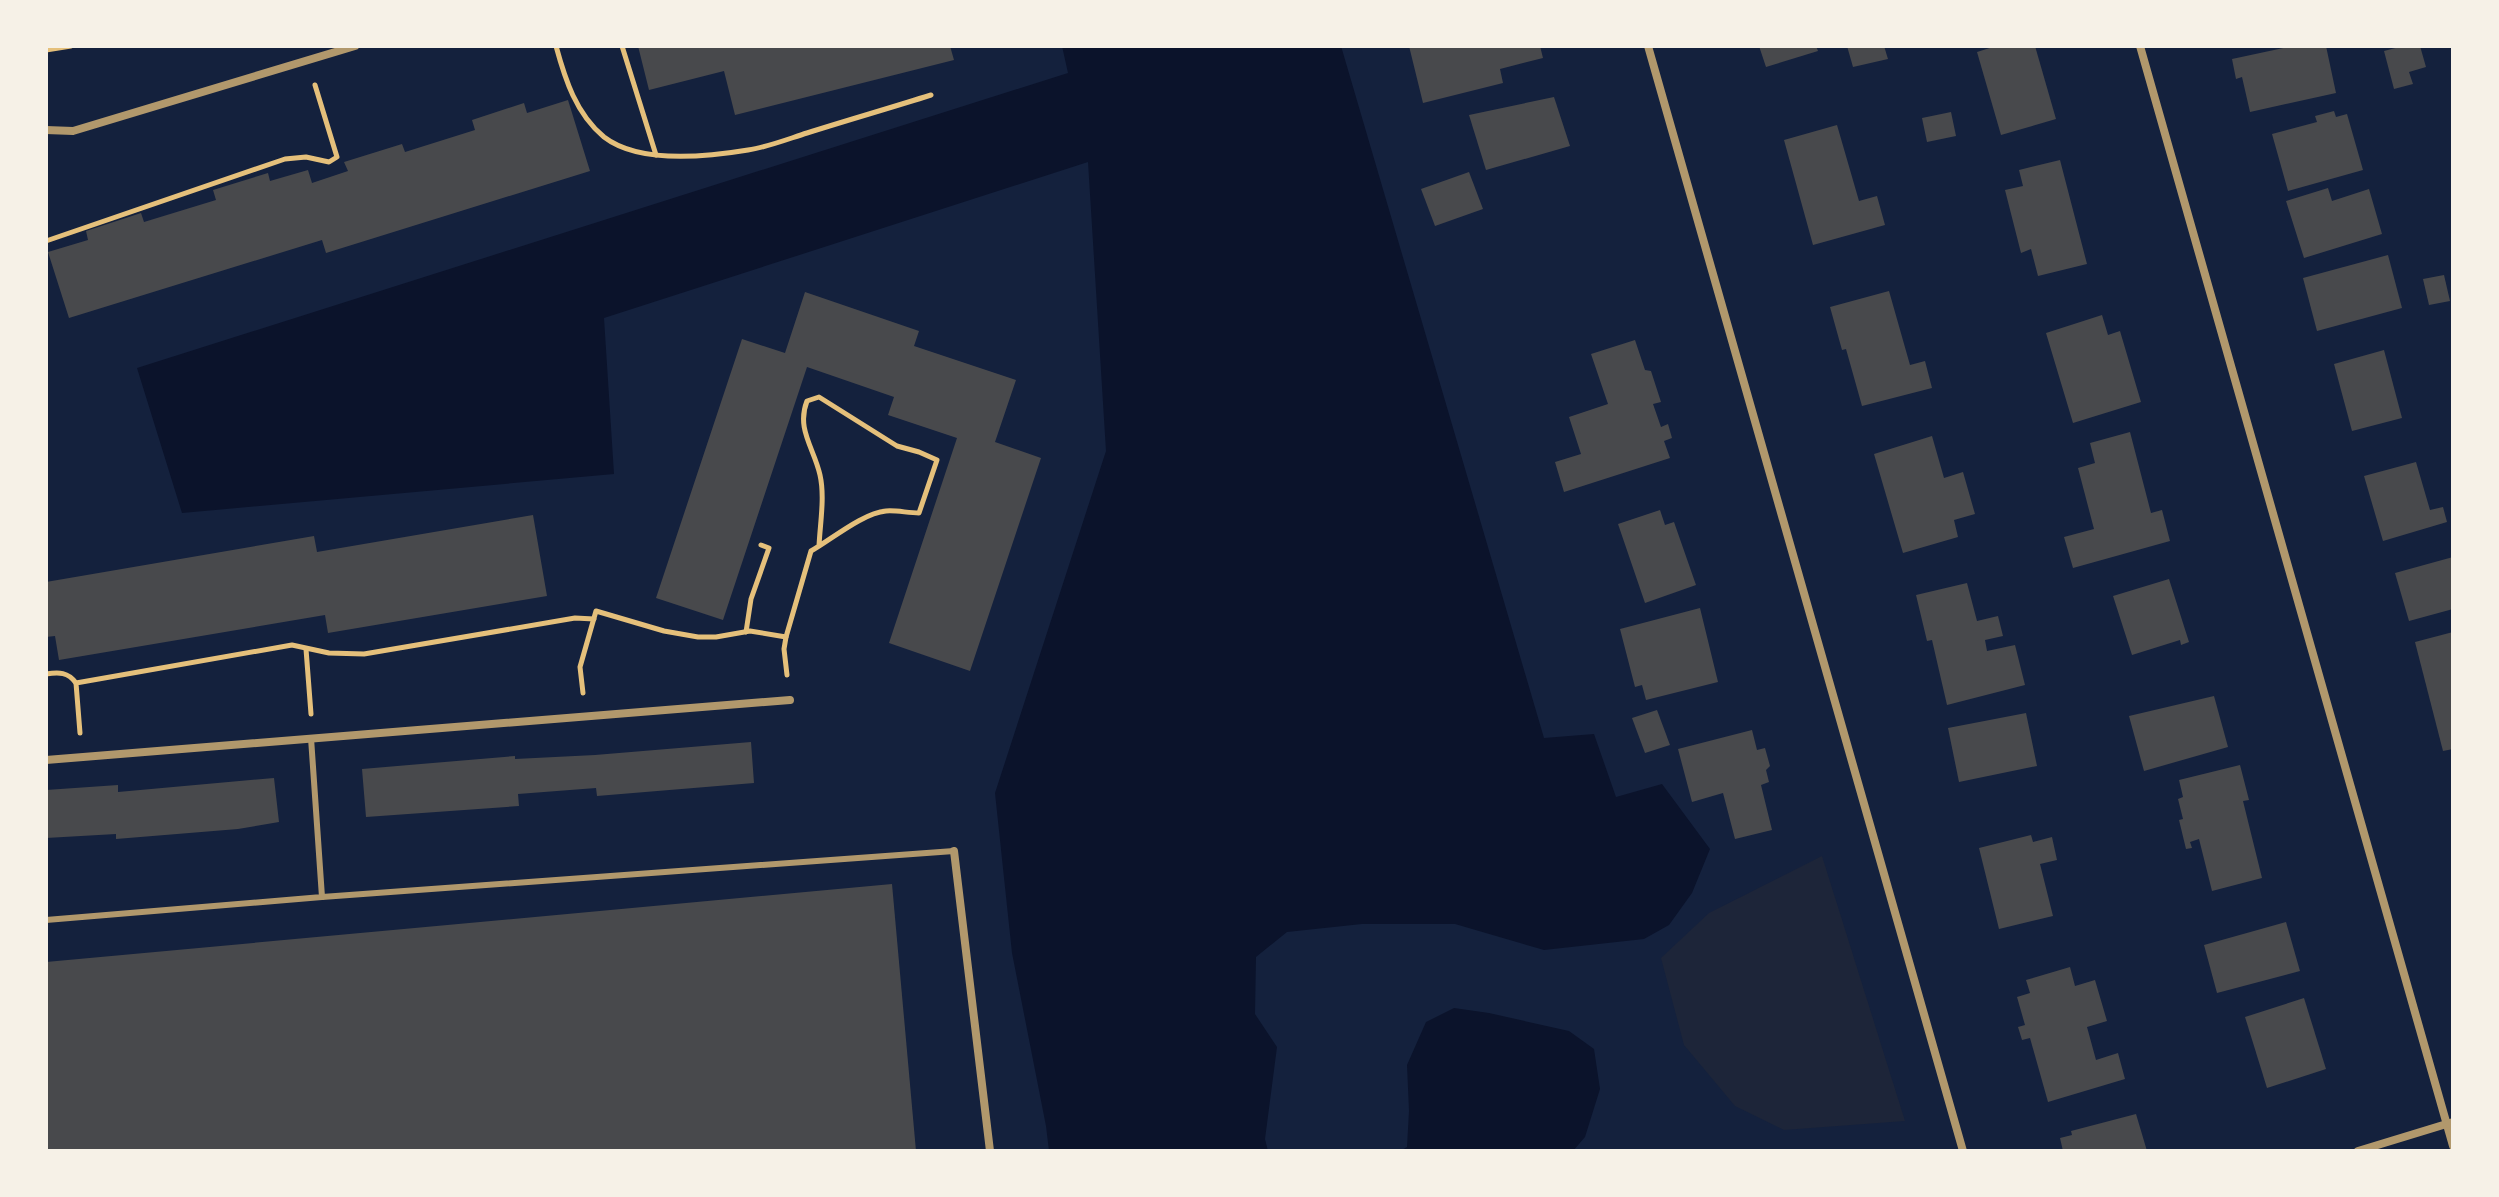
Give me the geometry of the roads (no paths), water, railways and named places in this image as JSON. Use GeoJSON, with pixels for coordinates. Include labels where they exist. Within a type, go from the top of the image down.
{"type":"FeatureCollection","features":[{"type":"Feature","properties":{"kind":"street"},"geometry":{"type":"LineString","coordinates":[[46,130],[73,131],[355,46]]}},
{"type":"Feature","properties":{"kind":"street"},"geometry":{"type":"LineString","coordinates":[[1648,46],[1963,1151]]}},
{"type":"Feature","properties":{"kind":"street"},"geometry":{"type":"LineString","coordinates":[[2140,46],[2450,1123],[2453,1146]]}},
{"type":"Feature","properties":{"kind":"street"},"geometry":{"type":"LineString","coordinates":[[46,760],[790,700]]}},
{"type":"Feature","properties":{"kind":"street"},"geometry":{"type":"LineString","coordinates":[[954,851],[990,1151]]}},
{"type":"Feature","properties":{"kind":"street"},"geometry":{"type":"LineString","coordinates":[[2358,1151],[2450,1123]]}},
{"type":"Feature","properties":{"kind":"lane"},"geometry":{"type":"LineString","coordinates":[[311,738],[322,897]]}},
{"type":"Feature","properties":{"kind":"lane"},"geometry":{"type":"LineString","coordinates":[[46,920],[954,851]]}}]}
